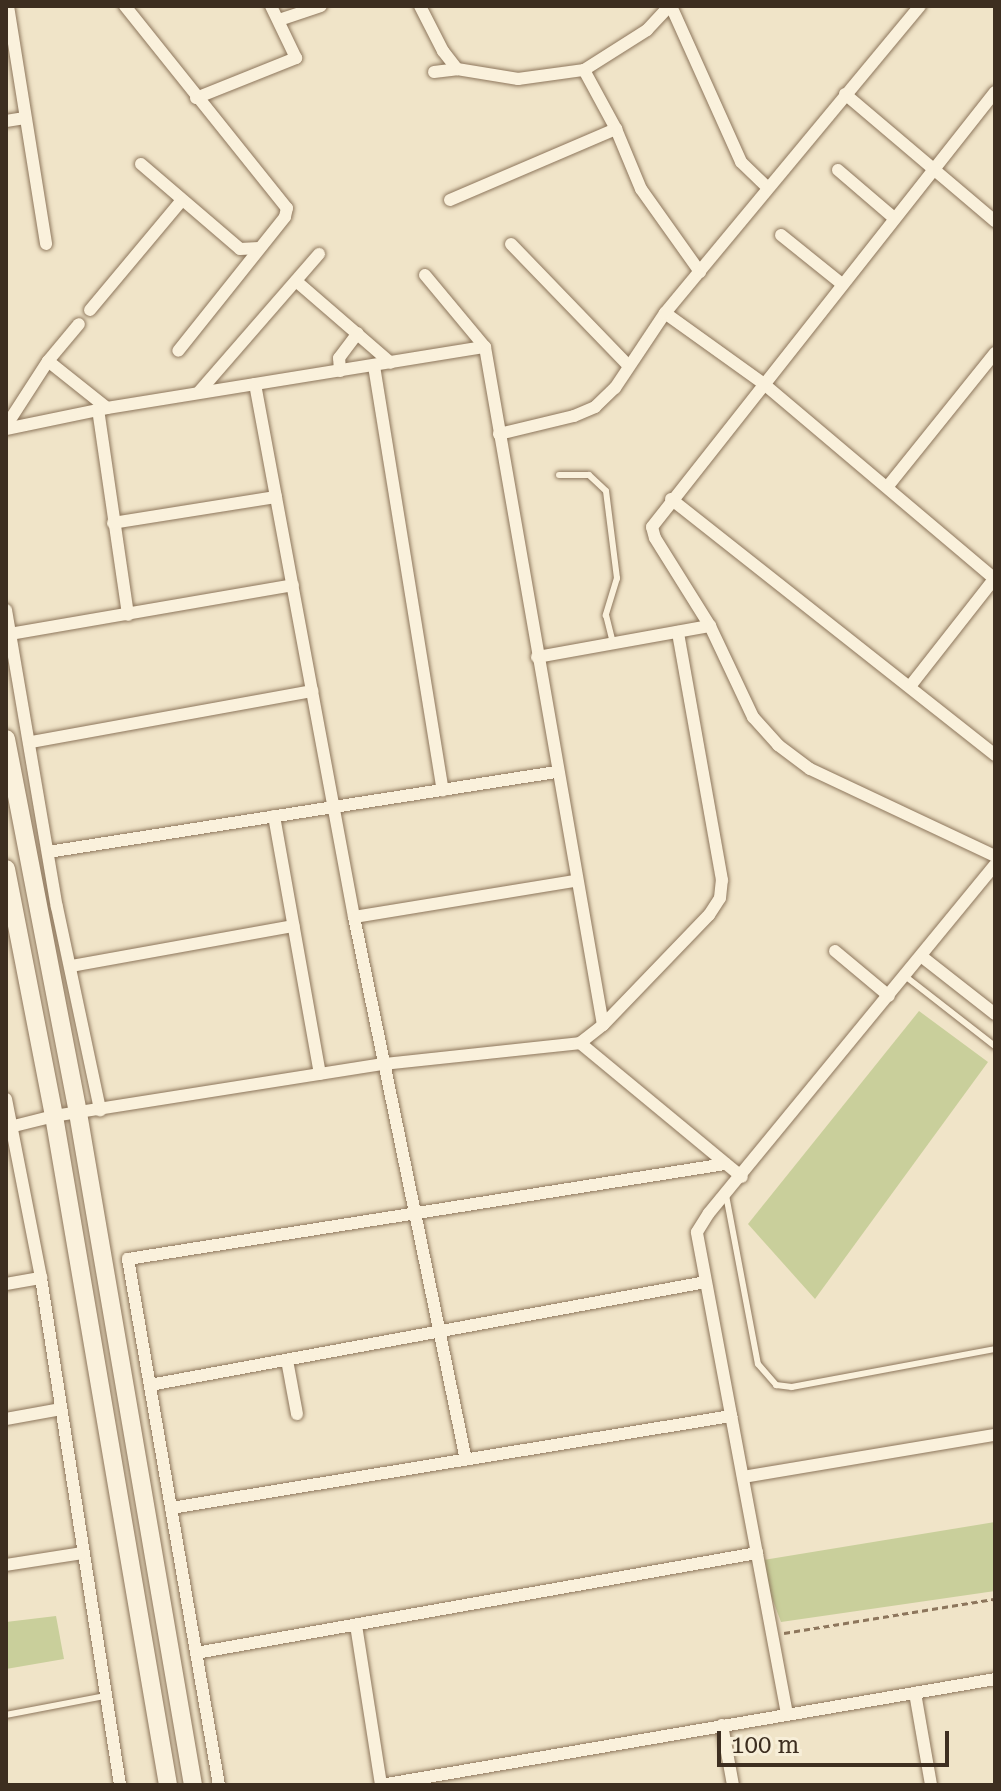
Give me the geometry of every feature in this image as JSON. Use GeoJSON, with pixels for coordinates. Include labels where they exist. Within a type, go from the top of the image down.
{"type":"FeatureCollection","features":[{"type":"Feature","properties":{"kind":"street"},"geometry":{"type":"LineString","coordinates":[[8,6],[46,244]]}},
{"type":"Feature","properties":{"kind":"street"},"geometry":{"type":"LineString","coordinates":[[125,6],[287,208],[285,217],[178,351]]}},
{"type":"Feature","properties":{"kind":"street"},"geometry":{"type":"LineString","coordinates":[[196,98],[293,61],[296,53],[271,6]]}},
{"type":"Feature","properties":{"kind":"street"},"geometry":{"type":"LineString","coordinates":[[279,20],[321,6]]}},
{"type":"Feature","properties":{"kind":"street"},"geometry":{"type":"LineString","coordinates":[[420,6],[443,51],[457,69]]}},
{"type":"Feature","properties":{"kind":"street"},"geometry":{"type":"LineString","coordinates":[[434,72],[457,69],[498,79],[518,79],[584,70],[647,30],[670,6],[741,162],[767,187]]}},
{"type":"Feature","properties":{"kind":"street"},"geometry":{"type":"LineString","coordinates":[[499,434],[595,407],[615,388],[665,313],[920,6]]}},
{"type":"Feature","properties":{"kind":"street"},"geometry":{"type":"LineString","coordinates":[[584,70],[616,129],[641,189],[700,272]]}},
{"type":"Feature","properties":{"kind":"street"},"geometry":{"type":"LineString","coordinates":[[995,92],[656,518],[652,527],[655,538],[710,626],[753,717],[778,745],[810,769],[880,805],[995,856]]}},
{"type":"Feature","properties":{"kind":"street"},"geometry":{"type":"LineString","coordinates":[[845,94],[995,221]]}},
{"type":"Feature","properties":{"kind":"street"},"geometry":{"type":"LineString","coordinates":[[6,121],[25,118]]}},
{"type":"Feature","properties":{"kind":"street"},"geometry":{"type":"LineString","coordinates":[[450,200],[616,129]]}},
{"type":"Feature","properties":{"kind":"street"},"geometry":{"type":"LineString","coordinates":[[141,164],[240,249],[259,248]]}},
{"type":"Feature","properties":{"kind":"street"},"geometry":{"type":"LineString","coordinates":[[838,170],[894,218]]}},
{"type":"Feature","properties":{"kind":"street"},"geometry":{"type":"LineString","coordinates":[[90,310],[181,201]]}},
{"type":"Feature","properties":{"kind":"street"},"geometry":{"type":"LineString","coordinates":[[781,235],[842,284]]}},
{"type":"Feature","properties":{"kind":"street"},"geometry":{"type":"LineString","coordinates":[[511,244],[628,365]]}},
{"type":"Feature","properties":{"kind":"street"},"geometry":{"type":"LineString","coordinates":[[199,392],[319,254]]}},
{"type":"Feature","properties":{"kind":"street"},"geometry":{"type":"LineString","coordinates":[[425,275],[485,347],[556,772],[603,1025]]}},
{"type":"Feature","properties":{"kind":"street"},"geometry":{"type":"LineString","coordinates":[[296,281],[391,363]]}},
{"type":"Feature","properties":{"kind":"street"},"geometry":{"type":"LineString","coordinates":[[665,313],[764,384],[995,578],[911,685]]}},
{"type":"Feature","properties":{"kind":"street"},"geometry":{"type":"LineString","coordinates":[[6,427],[48,361],[79,324]]}},
{"type":"Feature","properties":{"kind":"street"},"geometry":{"type":"LineString","coordinates":[[340,371],[339,358],[358,333]]}},
{"type":"Feature","properties":{"kind":"street"},"geometry":{"type":"LineString","coordinates":[[6,427],[199,392],[485,347]]}},
{"type":"Feature","properties":{"kind":"street"},"geometry":{"type":"LineString","coordinates":[[888,486],[995,353]]}},
{"type":"Feature","properties":{"kind":"street"},"geometry":{"type":"LineString","coordinates":[[48,361],[102,409],[113,523],[128,615]]}},
{"type":"Feature","properties":{"kind":"street"},"geometry":{"type":"LineString","coordinates":[[374,366],[443,790]]}},
{"type":"Feature","properties":{"kind":"street"},"geometry":{"type":"LineString","coordinates":[[255,384],[354,917],[466,1460]]}},
{"type":"Feature","properties":{"kind":"street"},"geometry":{"type":"LineString","coordinates":[[113,523],[276,497]]}},
{"type":"Feature","properties":{"kind":"street"},"geometry":{"type":"LineString","coordinates":[[671,499],[911,685],[995,755]]}},
{"type":"Feature","properties":{"kind":"street"},"geometry":{"type":"LineString","coordinates":[[10,634],[293,585]]}},
{"type":"Feature","properties":{"kind":"street"},"geometry":{"type":"LineString","coordinates":[[6,610],[48,852],[100,1110]]}},
{"type":"Feature","properties":{"kind":"street"},"geometry":{"type":"LineString","coordinates":[[537,657],[710,626]]}},
{"type":"Feature","properties":{"kind":"street"},"geometry":{"type":"LineString","coordinates":[[8,1128],[54,1116],[384,1064],[580,1043],[603,1025],[709,915],[720,898],[722,880],[678,632]]}},
{"type":"Feature","properties":{"kind":"street"},"geometry":{"type":"LineString","coordinates":[[31,742],[312,691]]}},
{"type":"Feature","properties":{"kind":"street"},"geometry":{"type":"LineString","coordinates":[[6,739],[78,1113],[193,1785]]}},
{"type":"Feature","properties":{"kind":"street"},"geometry":{"type":"LineString","coordinates":[[48,852],[556,772]]}},
{"type":"Feature","properties":{"kind":"street"},"geometry":{"type":"LineString","coordinates":[[274,816],[320,1074]]}},
{"type":"Feature","properties":{"kind":"street"},"geometry":{"type":"LineString","coordinates":[[787,1714],[697,1232],[995,865]]}},
{"type":"Feature","properties":{"kind":"street"},"geometry":{"type":"LineString","coordinates":[[6,869],[54,1116],[168,1785]]}},
{"type":"Feature","properties":{"kind":"street"},"geometry":{"type":"LineString","coordinates":[[354,917],[575,881]]}},
{"type":"Feature","properties":{"kind":"street"},"geometry":{"type":"LineString","coordinates":[[71,966],[293,926]]}},
{"type":"Feature","properties":{"kind":"street"},"geometry":{"type":"LineString","coordinates":[[835,951],[889,996]]}},
{"type":"Feature","properties":{"kind":"street"},"geometry":{"type":"LineString","coordinates":[[921,956],[995,1014]]}},
{"type":"Feature","properties":{"kind":"street"},"geometry":{"type":"LineString","coordinates":[[580,1043],[742,1177]]}},
{"type":"Feature","properties":{"kind":"street"},"geometry":{"type":"LineString","coordinates":[[6,1099],[8,1128],[41,1278],[120,1785]]}},
{"type":"Feature","properties":{"kind":"street"},"geometry":{"type":"LineString","coordinates":[[219,1785],[128,1259],[725,1164]]}},
{"type":"Feature","properties":{"kind":"street"},"geometry":{"type":"LineString","coordinates":[[6,1284],[41,1278]]}},
{"type":"Feature","properties":{"kind":"street"},"geometry":{"type":"LineString","coordinates":[[150,1385],[706,1282]]}},
{"type":"Feature","properties":{"kind":"street"},"geometry":{"type":"LineString","coordinates":[[287,1360],[297,1414]]}},
{"type":"Feature","properties":{"kind":"street"},"geometry":{"type":"LineString","coordinates":[[6,1419],[61,1409]]}},
{"type":"Feature","properties":{"kind":"street"},"geometry":{"type":"LineString","coordinates":[[171,1508],[731,1416]]}},
{"type":"Feature","properties":{"kind":"street"},"geometry":{"type":"LineString","coordinates":[[743,1477],[995,1435]]}},
{"type":"Feature","properties":{"kind":"street"},"geometry":{"type":"LineString","coordinates":[[6,1565],[83,1553]]}},
{"type":"Feature","properties":{"kind":"street"},"geometry":{"type":"LineString","coordinates":[[196,1653],[757,1553]]}},
{"type":"Feature","properties":{"kind":"street"},"geometry":{"type":"LineString","coordinates":[[356,1625],[381,1785],[995,1679]]}},
{"type":"Feature","properties":{"kind":"street"},"geometry":{"type":"LineString","coordinates":[[915,1693],[931,1785]]}},
{"type":"Feature","properties":{"kind":"street"},"geometry":{"type":"LineString","coordinates":[[722,1725],[733,1785]]}},
{"type":"Feature","properties":{"kind":"lane"},"geometry":{"type":"LineString","coordinates":[[559,475],[589,475],[606,491],[617,578],[606,615],[613,643]]}},
{"type":"Feature","properties":{"kind":"lane"},"geometry":{"type":"LineString","coordinates":[[905,976],[995,1046]]}},
{"type":"Feature","properties":{"kind":"lane"},"geometry":{"type":"LineString","coordinates":[[726,1195],[758,1364],[776,1385],[792,1387],[995,1349]]}},
{"type":"Feature","properties":{"kind":"lane"},"geometry":{"type":"LineString","coordinates":[[6,1715],[105,1696]]}},
{"type":"Feature","properties":{"kind":"path"},"geometry":{"type":"LineString","coordinates":[[772,1635],[995,1599]]}},
{"type":"Feature","properties":{"kind":"green space"},"geometry":{"type":"Polygon","coordinates":[[[919,1011],[988,1062],[815,1299],[748,1224],[919,1011]]]}},
{"type":"Feature","properties":{"kind":"green space"},"geometry":{"type":"Polygon","coordinates":[[[995,1522],[995,1591],[781,1622],[758,1561],[995,1522]]]}},
{"type":"Feature","properties":{"kind":"green space"},"geometry":{"type":"Polygon","coordinates":[[[56,1616],[64,1659],[6,1669],[6,1622],[56,1616]]]}}]}
